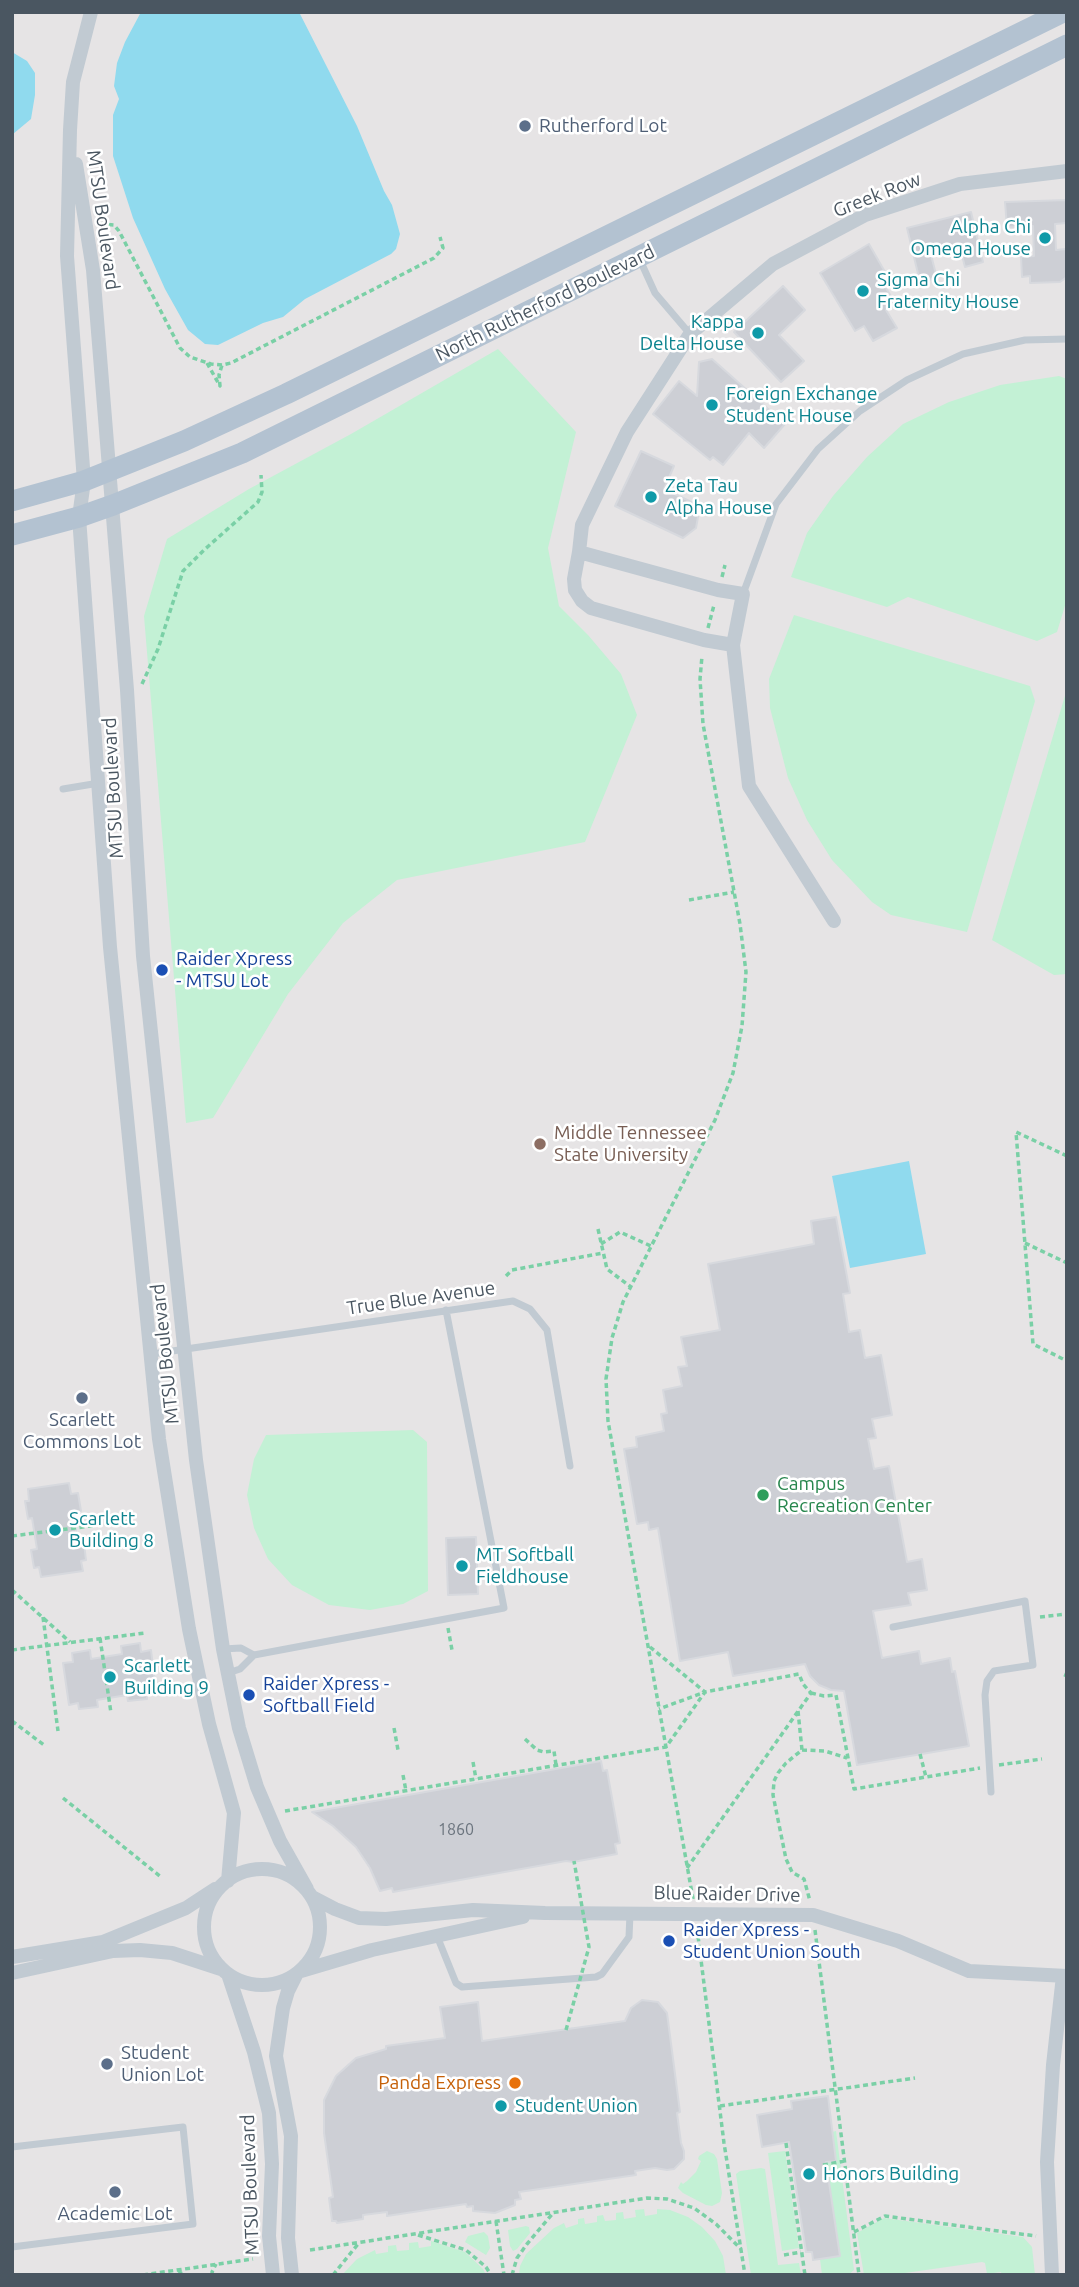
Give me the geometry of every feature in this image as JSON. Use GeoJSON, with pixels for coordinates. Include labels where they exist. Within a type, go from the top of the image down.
{"type":"FeatureCollection","features":[{"type":"Feature","properties":{"kind":"main road","name":"North Rutherford Boulevard"},"geometry":{"type":"LineString","coordinates":[[12,501],[110,471],[184,441],[286,394],[1063,12]]}},
{"type":"Feature","properties":{"kind":"main road","name":"North Rutherford Boulevard"},"geometry":{"type":"LineString","coordinates":[[12,535],[113,505],[242,453],[1067,45]]}},
{"type":"Feature","properties":{"kind":"street"},"geometry":{"type":"LineString","coordinates":[[70,130],[73,82],[91,12]]}},
{"type":"Feature","properties":{"kind":"street","name":"MTSU Boulevard"},"geometry":{"type":"LineString","coordinates":[[70,130],[93,270],[127,690],[143,956],[196,1460],[223,1649],[239,1728],[257,1787],[279,1841],[309,1893]]}},
{"type":"Feature","properties":{"kind":"street","name":"MTSU Boulevard"},"geometry":{"type":"LineString","coordinates":[[70,130],[67,256],[84,481],[79,517],[110,947],[159,1439],[189,1629],[208,1724],[234,1813],[224,1884]]}},
{"type":"Feature","properties":{"kind":"street","name":"Greek Row"},"geometry":{"type":"LineString","coordinates":[[733,645],[704,640],[591,608],[575,590],[573,579],[582,525],[627,432],[690,334],[773,264],[865,215],[960,184],[1067,171]]}},
{"type":"Feature","properties":{"kind":"street"},"geometry":{"type":"LineString","coordinates":[[579,552],[718,590],[743,594],[733,645],[749,786],[834,921]]}},
{"type":"Feature","properties":{"kind":"street"},"geometry":{"type":"LineString","coordinates":[[12,1957],[103,1942],[186,1908],[235,1875],[254,1869],[273,1870],[291,1876],[309,1893],[319,1915],[318,1944],[312,1957],[299,1972],[270,1985],[252,1985],[225,1972],[172,1954],[141,1950],[113,1951],[12,1973]]}},
{"type":"Feature","properties":{"kind":"street"},"geometry":{"type":"LineString","coordinates":[[224,1884],[209,1902],[204,1919],[204,1937],[210,1955],[225,1972]]}},
{"type":"Feature","properties":{"kind":"street","name":"Blue Raider Drive"},"geometry":{"type":"LineString","coordinates":[[309,1893],[335,1909],[359,1918],[386,1919],[473,1910],[813,1915],[898,1941],[969,1971],[1065,1976]]}},
{"type":"Feature","properties":{"kind":"street","name":"Blue Raider Drive"},"geometry":{"type":"LineString","coordinates":[[299,1972],[372,1950],[545,1913]]}},
{"type":"Feature","properties":{"kind":"street","name":"MTSU Boulevard"},"geometry":{"type":"LineString","coordinates":[[225,1972],[254,2052],[269,2113],[272,2164],[269,2236],[273,2275]]}},
{"type":"Feature","properties":{"kind":"street","name":"MTSU Boulevard"},"geometry":{"type":"LineString","coordinates":[[292,2275],[288,2238],[291,2136],[276,2056],[283,2008],[288,1991],[299,1972]]}},
{"type":"Feature","properties":{"kind":"street"},"geometry":{"type":"LineString","coordinates":[[1052,2275],[1047,2151],[1053,2065],[1065,1976]]}},
{"type":"Feature","properties":{"kind":"lane"},"geometry":{"type":"LineString","coordinates":[[638,257],[655,293],[690,334]]}},
{"type":"Feature","properties":{"kind":"lane"},"geometry":{"type":"LineString","coordinates":[[743,594],[776,504],[818,449],[860,411],[907,380],[963,354],[1025,340],[1067,339]]}},
{"type":"Feature","properties":{"kind":"lane"},"geometry":{"type":"LineString","coordinates":[[63,789],[99,783]]}},
{"type":"Feature","properties":{"kind":"lane","name":"True Blue Avenue"},"geometry":{"type":"LineString","coordinates":[[152,1354],[513,1301],[530,1309],[547,1331],[570,1465]]}},
{"type":"Feature","properties":{"kind":"lane"},"geometry":{"type":"LineString","coordinates":[[228,1673],[240,1669],[254,1655],[504,1608],[446,1310]]}},
{"type":"Feature","properties":{"kind":"lane"},"geometry":{"type":"LineString","coordinates":[[893,1627],[1025,1601],[1033,1665],[994,1671],[987,1681],[991,1792]]}},
{"type":"Feature","properties":{"kind":"lane"},"geometry":{"type":"LineString","coordinates":[[223,1649],[241,1648],[254,1655]]}},
{"type":"Feature","properties":{"kind":"lane"},"geometry":{"type":"LineString","coordinates":[[437,1935],[456,1983],[462,1987],[596,1976],[602,1974],[629,1937],[631,1912]]}},
{"type":"Feature","properties":{"kind":"lane"},"geometry":{"type":"LineString","coordinates":[[12,2147],[183,2127],[193,2224],[12,2247]]}},
{"type":"Feature","properties":{"kind":"path"},"geometry":{"type":"LineString","coordinates":[[100,224],[114,225],[119,231],[180,348],[190,357],[222,365],[231,363],[434,258],[443,248],[440,237]]}},
{"type":"Feature","properties":{"kind":"path"},"geometry":{"type":"LineString","coordinates":[[207,363],[220,386],[222,365]]}},
{"type":"Feature","properties":{"kind":"path"},"geometry":{"type":"LineString","coordinates":[[140,687],[158,649],[183,571],[258,502],[262,492],[261,475]]}},
{"type":"Feature","properties":{"kind":"path"},"geometry":{"type":"LineString","coordinates":[[694,1906],[608,1421],[606,1379],[612,1338],[623,1302],[715,1120],[733,1073],[742,1026],[746,972],[703,724],[699,679],[704,640],[725,565]]}},
{"type":"Feature","properties":{"kind":"path"},"geometry":{"type":"LineString","coordinates":[[689,900],[734,892]]}},
{"type":"Feature","properties":{"kind":"path"},"geometry":{"type":"LineString","coordinates":[[1067,1156],[1016,1132],[1033,1344],[1067,1361]]}},
{"type":"Feature","properties":{"kind":"path"},"geometry":{"type":"LineString","coordinates":[[598,1229],[607,1269],[631,1287]]}},
{"type":"Feature","properties":{"kind":"path"},"geometry":{"type":"LineString","coordinates":[[601,1244],[620,1232],[651,1246]]}},
{"type":"Feature","properties":{"kind":"path"},"geometry":{"type":"LineString","coordinates":[[1025,1243],[1067,1263]]}},
{"type":"Feature","properties":{"kind":"path"},"geometry":{"type":"LineString","coordinates":[[506,1276],[512,1270],[603,1253]]}},
{"type":"Feature","properties":{"kind":"path"},"geometry":{"type":"LineString","coordinates":[[12,1536],[130,1521]]}},
{"type":"Feature","properties":{"kind":"path"},"geometry":{"type":"LineString","coordinates":[[12,1590],[70,1642]]}},
{"type":"Feature","properties":{"kind":"path"},"geometry":{"type":"LineString","coordinates":[[1040,1617],[1067,1614]]}},
{"type":"Feature","properties":{"kind":"path"},"geometry":{"type":"LineString","coordinates":[[43,1616],[58,1731]]}},
{"type":"Feature","properties":{"kind":"path"},"geometry":{"type":"LineString","coordinates":[[447,1619],[452,1650]]}},
{"type":"Feature","properties":{"kind":"path"},"geometry":{"type":"LineString","coordinates":[[12,1650],[145,1633]]}},
{"type":"Feature","properties":{"kind":"path"},"geometry":{"type":"LineString","coordinates":[[100,1638],[111,1713]]}},
{"type":"Feature","properties":{"kind":"path"},"geometry":{"type":"LineString","coordinates":[[648,1646],[705,1692]]}},
{"type":"Feature","properties":{"kind":"path"},"geometry":{"type":"LineString","coordinates":[[659,1709],[705,1692],[799,1674],[810,1693],[836,1695],[854,1789],[983,1768]]}},
{"type":"Feature","properties":{"kind":"path"},"geometry":{"type":"LineString","coordinates":[[285,1811],[666,1747],[705,1692]]}},
{"type":"Feature","properties":{"kind":"path"},"geometry":{"type":"LineString","coordinates":[[687,1868],[810,1693]]}},
{"type":"Feature","properties":{"kind":"path"},"geometry":{"type":"LineString","coordinates":[[798,1711],[802,1750]]}},
{"type":"Feature","properties":{"kind":"path"},"geometry":{"type":"LineString","coordinates":[[12,1721],[44,1745]]}},
{"type":"Feature","properties":{"kind":"path"},"geometry":{"type":"LineString","coordinates":[[394,1728],[398,1750]]}},
{"type":"Feature","properties":{"kind":"path"},"geometry":{"type":"LineString","coordinates":[[526,1739],[537,1750],[554,1751],[556,1765]]}},
{"type":"Feature","properties":{"kind":"path"},"geometry":{"type":"LineString","coordinates":[[811,1906],[804,1880],[792,1872],[786,1859],[773,1795],[774,1781],[786,1763],[802,1750],[825,1751],[847,1758]]}},
{"type":"Feature","properties":{"kind":"path"},"geometry":{"type":"LineString","coordinates":[[920,1754],[926,1777]]}},
{"type":"Feature","properties":{"kind":"path"},"geometry":{"type":"LineString","coordinates":[[996,1765],[1042,1759]]}},
{"type":"Feature","properties":{"kind":"path"},"geometry":{"type":"LineString","coordinates":[[473,1762],[476,1779]]}},
{"type":"Feature","properties":{"kind":"path"},"geometry":{"type":"LineString","coordinates":[[403,1774],[406,1791]]}},
{"type":"Feature","properties":{"kind":"path"},"geometry":{"type":"LineString","coordinates":[[63,1798],[161,1877]]}},
{"type":"Feature","properties":{"kind":"path"},"geometry":{"type":"LineString","coordinates":[[566,2030],[589,1947],[574,1861]]}},
{"type":"Feature","properties":{"kind":"path"},"geometry":{"type":"LineString","coordinates":[[697,1926],[745,2275]]}},
{"type":"Feature","properties":{"kind":"path"},"geometry":{"type":"LineString","coordinates":[[814,1928],[859,2275]]}},
{"type":"Feature","properties":{"kind":"path"},"geometry":{"type":"LineString","coordinates":[[720,2106],[915,2078]]}},
{"type":"Feature","properties":{"kind":"path"},"geometry":{"type":"LineString","coordinates":[[832,2128],[841,2127]]}},
{"type":"Feature","properties":{"kind":"path"},"geometry":{"type":"LineString","coordinates":[[786,2143],[804,2275]]}},
{"type":"Feature","properties":{"kind":"path"},"geometry":{"type":"LineString","coordinates":[[823,2165],[845,2161]]}},
{"type":"Feature","properties":{"kind":"path"},"geometry":{"type":"LineString","coordinates":[[310,2250],[647,2198],[667,2199],[694,2208],[741,2249]]}},
{"type":"Feature","properties":{"kind":"path"},"geometry":{"type":"LineString","coordinates":[[512,2275],[517,2258],[555,2211]]}},
{"type":"Feature","properties":{"kind":"path"},"geometry":{"type":"LineString","coordinates":[[854,2232],[885,2216],[1038,2236]]}},
{"type":"Feature","properties":{"kind":"path"},"geometry":{"type":"LineString","coordinates":[[496,2221],[504,2275]]}},
{"type":"Feature","properties":{"kind":"path"},"geometry":{"type":"LineString","coordinates":[[416,2234],[466,2250],[491,2275]]}},
{"type":"Feature","properties":{"kind":"path"},"geometry":{"type":"LineString","coordinates":[[333,2275],[359,2243]]}},
{"type":"Feature","properties":{"kind":"path"},"geometry":{"type":"LineString","coordinates":[[784,2255],[801,2252]]}},
{"type":"Feature","properties":{"kind":"path"},"geometry":{"type":"LineString","coordinates":[[144,2275],[253,2259]]}},
{"type":"Feature","properties":{"kind":"path"},"geometry":{"type":"LineString","coordinates":[[213,2275],[216,2264]]}},
{"type":"Feature","properties":{"kind":"path"},"geometry":{"type":"LineString","coordinates":[[178,2270],[183,2275]]}},
{"type":"Feature","properties":{"kind":"shaded area","name":"Middle Tennessee State University"},"geometry":{"type":"Polygon","coordinates":[[[12,12],[1067,12],[1067,2275],[12,2275],[12,12]]]}},
{"type":"Feature","properties":{"kind":"green space"},"geometry":{"type":"Polygon","coordinates":[[[498,349],[576,432],[548,548],[559,606],[621,674],[637,715],[585,842],[397,880],[343,923],[288,994],[213,1118],[186,1123],[144,616],[167,539],[249,489],[498,349]]]}},
{"type":"Feature","properties":{"kind":"green space"},"geometry":{"type":"Polygon","coordinates":[[[1059,376],[1067,379],[1067,599],[1057,632],[1037,641],[908,597],[887,607],[791,577],[807,533],[833,496],[867,457],[903,424],[949,402],[1000,385],[1059,376]]]}},
{"type":"Feature","properties":{"kind":"green space"},"geometry":{"type":"Polygon","coordinates":[[[794,615],[1030,686],[1035,701],[967,932],[891,915],[872,902],[832,860],[807,820],[788,778],[770,708],[769,679],[794,615]]]}},
{"type":"Feature","properties":{"kind":"green space"},"geometry":{"type":"Polygon","coordinates":[[[1067,689],[1067,974],[1054,975],[992,940],[1067,689]]]}},
{"type":"Feature","properties":{"kind":"green space"},"geometry":{"type":"Polygon","coordinates":[[[413,1430],[427,1442],[428,1591],[403,1604],[370,1610],[329,1605],[292,1585],[268,1559],[254,1528],[247,1495],[254,1459],[266,1435],[413,1430]]]}},
{"type":"Feature","properties":{"kind":"green space"},"geometry":{"type":"Polygon","coordinates":[[[836,2131],[854,2270],[848,2275],[822,2275],[820,2259],[840,2256],[823,2163],[836,2161],[832,2132],[836,2131]]]}},
{"type":"Feature","properties":{"kind":"green space"},"geometry":{"type":"Polygon","coordinates":[[[707,2151],[717,2159],[722,2193],[720,2202],[712,2206],[678,2188],[681,2182],[683,2184],[696,2172],[701,2161],[699,2156],[707,2151]]]}},
{"type":"Feature","properties":{"kind":"green space"},"geometry":{"type":"Polygon","coordinates":[[[785,2151],[799,2248],[782,2251],[768,2153],[785,2151]]]}},
{"type":"Feature","properties":{"kind":"green space"},"geometry":{"type":"Polygon","coordinates":[[[765,2169],[778,2265],[799,2263],[801,2275],[751,2275],[736,2174],[765,2169]]]}},
{"type":"Feature","properties":{"kind":"green space"},"geometry":{"type":"Polygon","coordinates":[[[644,2209],[645,2216],[657,2214],[657,2209],[670,2210],[688,2217],[702,2227],[715,2241],[723,2256],[726,2275],[519,2275],[526,2254],[554,2228],[564,2223],[566,2228],[578,2224],[578,2219],[584,2218],[585,2224],[597,2222],[597,2216],[603,2215],[605,2221],[616,2220],[616,2213],[623,2212],[624,2219],[636,2217],[635,2210],[644,2209]]]}},
{"type":"Feature","properties":{"kind":"green space"},"geometry":{"type":"Polygon","coordinates":[[[884,2218],[1023,2237],[1032,2247],[1035,2275],[1002,2275],[1001,2272],[987,2274],[985,2263],[982,2262],[891,2275],[864,2275],[857,2233],[884,2218]]]}},
{"type":"Feature","properties":{"kind":"green space"},"geometry":{"type":"Polygon","coordinates":[[[529,2227],[530,2233],[513,2251],[508,2230],[529,2227]]]}},
{"type":"Feature","properties":{"kind":"green space"},"geometry":{"type":"Polygon","coordinates":[[[484,2232],[488,2236],[490,2248],[486,2255],[465,2242],[468,2236],[484,2232]]]}},
{"type":"Feature","properties":{"kind":"green space"},"geometry":{"type":"Polygon","coordinates":[[[431,2241],[465,2252],[486,2275],[342,2275],[357,2259],[375,2250],[376,2254],[388,2252],[388,2246],[396,2245],[397,2251],[409,2250],[409,2243],[418,2242],[419,2248],[431,2246],[431,2241]]]}},
{"type":"Feature","properties":{"kind":"water"},"geometry":{"type":"Polygon","coordinates":[[[141,12],[299,12],[357,126],[392,205],[400,234],[396,249],[305,299],[283,317],[263,323],[218,345],[205,344],[188,330],[165,289],[133,218],[113,156],[113,115],[119,99],[114,86],[117,63],[141,12]]]}},
{"type":"Feature","properties":{"kind":"water"},"geometry":{"type":"Polygon","coordinates":[[[12,52],[27,61],[35,73],[31,119],[13,134],[12,52]]]}},
{"type":"Feature","properties":{"kind":"water"},"geometry":{"type":"Polygon","coordinates":[[[909,1161],[926,1254],[850,1268],[832,1176],[909,1161]]]}},
{"type":"Feature","properties":{"kind":"building","name":"Alpha Chi Omega House"},"geometry":{"type":"Polygon","coordinates":[[[1067,200],[1067,223],[1055,224],[1056,250],[1066,249],[1067,277],[1060,282],[1030,283],[1030,276],[1022,277],[1021,257],[1034,256],[1033,226],[1007,227],[1005,202],[1067,200]]]}},
{"type":"Feature","properties":{"kind":"building"},"geometry":{"type":"Polygon","coordinates":[[[971,212],[983,262],[965,267],[960,248],[931,255],[937,278],[920,282],[907,228],[971,212]]]}},
{"type":"Feature","properties":{"kind":"building","name":"Sigma Chi Fraternity House"},"geometry":{"type":"Polygon","coordinates":[[[869,244],[885,272],[879,276],[896,305],[886,310],[897,328],[873,341],[864,326],[855,331],[820,273],[869,244]]]}},
{"type":"Feature","properties":{"kind":"building","name":"Kappa Delta House"},"geometry":{"type":"Polygon","coordinates":[[[783,286],[805,310],[779,335],[804,361],[781,382],[734,332],[783,286]]]}},
{"type":"Feature","properties":{"kind":"building","name":"Foreign Exchange Student House"},"geometry":{"type":"Polygon","coordinates":[[[712,359],[785,424],[764,448],[749,433],[723,465],[713,457],[710,460],[653,414],[679,381],[697,396],[699,362],[712,359]]]}},
{"type":"Feature","properties":{"kind":"building","name":"Zeta Tau Alpha House"},"geometry":{"type":"Polygon","coordinates":[[[641,451],[674,466],[664,489],[700,506],[696,528],[683,538],[615,506],[641,451]]]}},
{"type":"Feature","properties":{"kind":"building","name":"Campus Recreation Center"},"geometry":{"type":"Polygon","coordinates":[[[836,1217],[850,1293],[843,1294],[849,1332],[860,1330],[865,1358],[881,1355],[892,1415],[872,1419],[876,1438],[868,1439],[874,1469],[889,1466],[907,1562],[922,1559],[927,1590],[908,1593],[911,1605],[873,1611],[882,1658],[919,1651],[921,1664],[950,1658],[952,1672],[955,1671],[969,1746],[857,1765],[844,1691],[819,1685],[810,1676],[805,1664],[733,1676],[728,1652],[680,1661],[658,1528],[649,1530],[648,1522],[637,1524],[624,1449],[637,1447],[636,1437],[664,1431],[661,1414],[667,1413],[663,1390],[682,1386],[678,1367],[687,1366],[681,1337],[720,1330],[708,1264],[814,1244],[811,1221],[836,1217]]]}},
{"type":"Feature","properties":{"kind":"building","name":"Scarlett Building 8"},"geometry":{"type":"Polygon","coordinates":[[[69,1483],[71,1494],[78,1493],[81,1511],[73,1512],[78,1544],[84,1544],[86,1560],[81,1561],[83,1571],[41,1577],[39,1567],[34,1568],[31,1550],[37,1549],[32,1518],[28,1519],[25,1501],[29,1501],[28,1489],[69,1483]]]}},
{"type":"Feature","properties":{"kind":"building","name":"MT Softball Fieldhouse"},"geometry":{"type":"Polygon","coordinates":[[[476,1537],[478,1594],[448,1595],[446,1538],[476,1537]]]}},
{"type":"Feature","properties":{"kind":"building","name":"Scarlett Building 9"},"geometry":{"type":"Polygon","coordinates":[[[140,1643],[141,1652],[151,1650],[156,1691],[147,1692],[147,1699],[128,1701],[127,1695],[97,1700],[98,1707],[79,1709],[78,1703],[69,1705],[63,1663],[73,1662],[72,1653],[90,1650],[91,1659],[122,1654],[121,1646],[140,1643]]]}},
{"type":"Feature","properties":{"kind":"building"},"geometry":{"type":"Polygon","coordinates":[[[601,1761],[603,1771],[607,1770],[620,1843],[615,1844],[617,1854],[573,1862],[566,1861],[393,1892],[392,1888],[380,1891],[370,1868],[356,1847],[333,1826],[312,1812],[601,1761]]]}},
{"type":"Feature","properties":{"kind":"building","name":"Student Union"},"geometry":{"type":"Polygon","coordinates":[[[642,2000],[658,2002],[667,2013],[680,2112],[677,2113],[684,2151],[684,2159],[674,2169],[655,2168],[635,2171],[636,2175],[519,2192],[521,2199],[515,2200],[515,2205],[495,2213],[473,2211],[473,2206],[467,2207],[466,2204],[387,2216],[387,2212],[363,2215],[363,2219],[337,2223],[332,2221],[329,2198],[333,2197],[324,2133],[324,2100],[336,2076],[356,2058],[386,2049],[386,2046],[445,2038],[440,2007],[478,2002],[482,2041],[625,2021],[631,2008],[642,2000]]]}},
{"type":"Feature","properties":{"kind":"building","name":"Honors Building"},"geometry":{"type":"Polygon","coordinates":[[[828,2096],[836,2161],[826,2162],[840,2256],[813,2260],[812,2252],[806,2252],[789,2142],[762,2147],[757,2115],[792,2109],[791,2101],[828,2096]]]}},
{"type":"Feature","properties":{"kind":"place","name":"Rutherford Lot"},"geometry":{"type":"Point","coordinates":[525,126]}},
{"type":"Feature","properties":{"kind":"place","name":"Alpha Chi Omega House"},"geometry":{"type":"Point","coordinates":[1045,238]}},
{"type":"Feature","properties":{"kind":"place","name":"Sigma Chi Fraternity House"},"geometry":{"type":"Point","coordinates":[863,291]}},
{"type":"Feature","properties":{"kind":"place","name":"Kappa Delta House"},"geometry":{"type":"Point","coordinates":[758,333]}},
{"type":"Feature","properties":{"kind":"place","name":"Foreign Exchange Student House"},"geometry":{"type":"Point","coordinates":[712,405]}},
{"type":"Feature","properties":{"kind":"place","name":"Zeta Tau Alpha House"},"geometry":{"type":"Point","coordinates":[651,497]}},
{"type":"Feature","properties":{"kind":"place","name":"Raider Xpress - MTSU Lot"},"geometry":{"type":"Point","coordinates":[162,970]}},
{"type":"Feature","properties":{"kind":"place","name":"Middle Tennessee State University"},"geometry":{"type":"Point","coordinates":[540,1144]}},
{"type":"Feature","properties":{"kind":"place","name":"Scarlett Commons Lot"},"geometry":{"type":"Point","coordinates":[82,1398]}},
{"type":"Feature","properties":{"kind":"place","name":"Campus Recreation Center"},"geometry":{"type":"Point","coordinates":[763,1495]}},
{"type":"Feature","properties":{"kind":"place","name":"Scarlett Building 8"},"geometry":{"type":"Point","coordinates":[55,1530]}},
{"type":"Feature","properties":{"kind":"place","name":"MT Softball Fieldhouse"},"geometry":{"type":"Point","coordinates":[462,1566]}},
{"type":"Feature","properties":{"kind":"place","name":"Scarlett Building 9"},"geometry":{"type":"Point","coordinates":[110,1677]}},
{"type":"Feature","properties":{"kind":"place","name":"Raider Xpress - Softball Field"},"geometry":{"type":"Point","coordinates":[249,1695]}},
{"type":"Feature","properties":{"kind":"place","name":"Raider Xpress - Student Union South"},"geometry":{"type":"Point","coordinates":[669,1941]}},
{"type":"Feature","properties":{"kind":"place","name":"Student Union Lot"},"geometry":{"type":"Point","coordinates":[107,2064]}},
{"type":"Feature","properties":{"kind":"place","name":"Panda Express"},"geometry":{"type":"Point","coordinates":[515,2083]}},
{"type":"Feature","properties":{"kind":"place","name":"Student Union"},"geometry":{"type":"Point","coordinates":[501,2106]}},
{"type":"Feature","properties":{"kind":"place","name":"Honors Building"},"geometry":{"type":"Point","coordinates":[809,2174]}},
{"type":"Feature","properties":{"kind":"place","name":"Academic Lot"},"geometry":{"type":"Point","coordinates":[115,2192]}}]}
